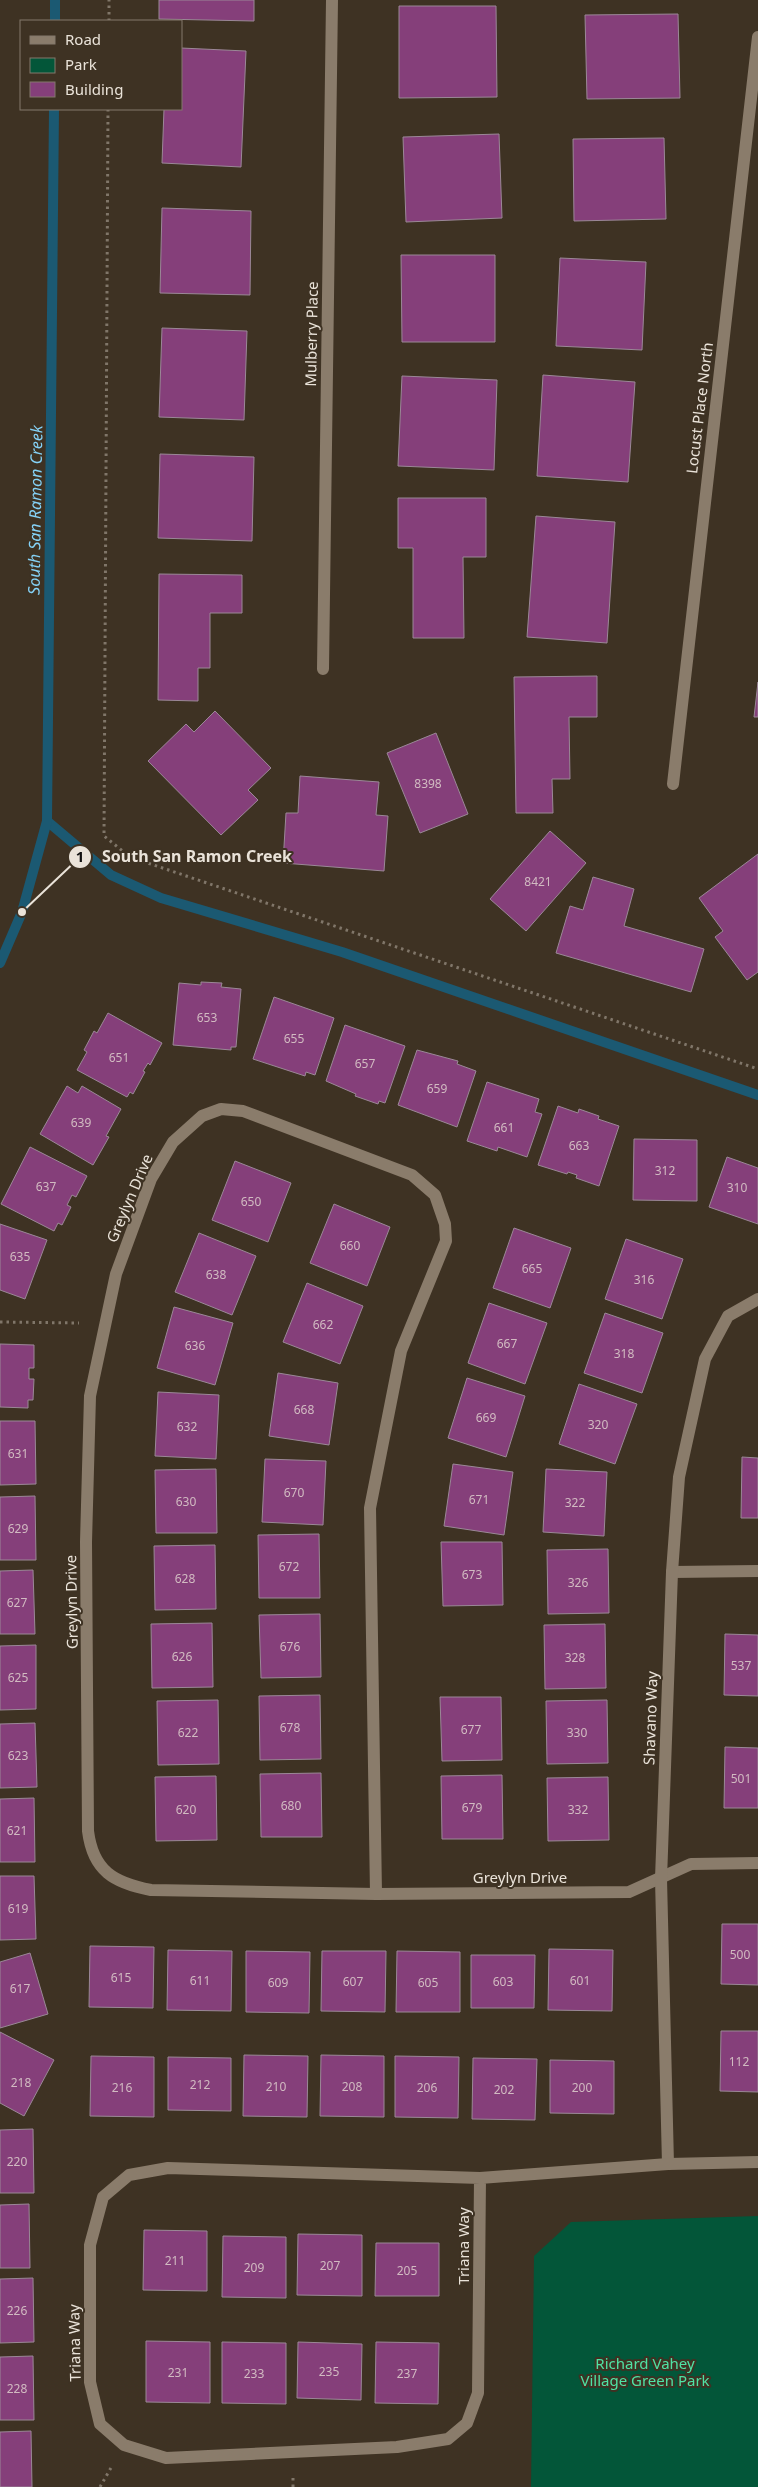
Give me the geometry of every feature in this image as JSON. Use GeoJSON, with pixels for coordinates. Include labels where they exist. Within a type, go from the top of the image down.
{"type":"FeatureCollection","features":[{"type":"Feature","properties":{"kind":"street","name":"Mulberry Place"},"geometry":{"type":"LineString","coordinates":[[323,669],[332,0]]}},
{"type":"Feature","properties":{"kind":"street","name":"Locust Place North"},"geometry":{"type":"LineString","coordinates":[[673,784],[758,36]]}},
{"type":"Feature","properties":{"kind":"street","name":"Greylyn Drive"},"geometry":{"type":"LineString","coordinates":[[376,1894],[370,1508],[400,1351],[446,1241],[445,1224],[435,1195],[412,1175],[243,1111],[222,1109],[202,1116],[173,1142],[151,1180],[116,1274],[90,1396],[86,1542],[88,1831],[94,1856],[108,1875],[128,1886],[150,1890],[376,1894],[629,1892],[691,1864],[758,1863]]}},
{"type":"Feature","properties":{"kind":"street","name":"Shavano Way"},"geometry":{"type":"LineString","coordinates":[[668,2164],[661,1879],[672,1572],[679,1477],[705,1359],[728,1316],[758,1299]]}},
{"type":"Feature","properties":{"kind":"street"},"geometry":{"type":"LineString","coordinates":[[672,1572],[758,1571]]}},
{"type":"Feature","properties":{"kind":"street","name":"Triana Way"},"geometry":{"type":"LineString","coordinates":[[480,2178],[478,2392],[468,2423],[448,2440],[397,2447],[166,2458],[124,2445],[100,2424],[90,2382],[90,2245],[103,2196],[129,2175],[168,2168],[480,2178],[668,2164],[758,2162]]}},
{"type":"Feature","properties":{"kind":"path"},"geometry":{"type":"LineString","coordinates":[[109,0],[109,20]]}},
{"type":"Feature","properties":{"kind":"path"},"geometry":{"type":"LineString","coordinates":[[108,110],[104,836],[130,857],[758,1069]]}},
{"type":"Feature","properties":{"kind":"path"},"geometry":{"type":"LineString","coordinates":[[0,1322],[105,1324]]}},
{"type":"Feature","properties":{"kind":"green space","name":"Richard Vahey Village Green Park"},"geometry":{"type":"Polygon","coordinates":[[[758,2216],[758,2487],[531,2487],[534,2256],[571,2222],[758,2216]]]}},
{"type":"Feature","properties":{"kind":"building"},"geometry":{"type":"Polygon","coordinates":[[[159,0],[254,0],[254,21],[159,19],[159,0]]]}},
{"type":"Feature","properties":{"kind":"building"},"geometry":{"type":"Polygon","coordinates":[[[399,6],[496,6],[497,97],[399,98],[399,6]]]}},
{"type":"Feature","properties":{"kind":"building"},"geometry":{"type":"Polygon","coordinates":[[[678,14],[680,98],[587,99],[585,15],[678,14]]]}},
{"type":"Feature","properties":{"kind":"building"},"geometry":{"type":"Polygon","coordinates":[[[182,48],[246,51],[241,167],[162,163],[164,110],[182,110],[182,48]]]}},
{"type":"Feature","properties":{"kind":"building"},"geometry":{"type":"Polygon","coordinates":[[[499,134],[502,218],[406,222],[403,137],[499,134]]]}},
{"type":"Feature","properties":{"kind":"building"},"geometry":{"type":"Polygon","coordinates":[[[664,138],[666,219],[574,221],[573,139],[664,138]]]}},
{"type":"Feature","properties":{"kind":"building"},"geometry":{"type":"Polygon","coordinates":[[[162,208],[251,211],[250,295],[160,293],[162,208]]]}},
{"type":"Feature","properties":{"kind":"building"},"geometry":{"type":"Polygon","coordinates":[[[401,255],[495,255],[495,342],[402,342],[401,255]]]}},
{"type":"Feature","properties":{"kind":"building"},"geometry":{"type":"Polygon","coordinates":[[[560,258],[646,262],[642,350],[556,346],[560,258]]]}},
{"type":"Feature","properties":{"kind":"building"},"geometry":{"type":"Polygon","coordinates":[[[162,328],[247,331],[244,420],[159,417],[162,328]]]}},
{"type":"Feature","properties":{"kind":"building"},"geometry":{"type":"Polygon","coordinates":[[[543,375],[635,382],[628,482],[537,476],[543,375]]]}},
{"type":"Feature","properties":{"kind":"building"},"geometry":{"type":"Polygon","coordinates":[[[402,376],[497,380],[494,470],[398,466],[402,376]]]}},
{"type":"Feature","properties":{"kind":"building"},"geometry":{"type":"Polygon","coordinates":[[[160,454],[254,457],[252,541],[158,538],[160,454]]]}},
{"type":"Feature","properties":{"kind":"building"},"geometry":{"type":"Polygon","coordinates":[[[398,498],[486,498],[486,557],[463,557],[464,638],[413,638],[413,548],[398,548],[398,498]]]}},
{"type":"Feature","properties":{"kind":"building"},"geometry":{"type":"Polygon","coordinates":[[[536,516],[615,522],[607,643],[527,637],[536,516]]]}},
{"type":"Feature","properties":{"kind":"building"},"geometry":{"type":"Polygon","coordinates":[[[159,574],[242,575],[242,613],[210,613],[210,668],[198,668],[198,701],[158,700],[159,574]]]}},
{"type":"Feature","properties":{"kind":"building"},"geometry":{"type":"Polygon","coordinates":[[[597,676],[597,717],[569,717],[570,779],[552,779],[553,813],[516,813],[514,677],[597,676]]]}},
{"type":"Feature","properties":{"kind":"building"},"geometry":{"type":"Polygon","coordinates":[[[758,682],[758,717],[754,717],[758,682]]]}},
{"type":"Feature","properties":{"kind":"building"},"geometry":{"type":"Polygon","coordinates":[[[215,711],[271,768],[248,790],[258,800],[221,835],[148,761],[186,724],[194,732],[215,711]]]}},
{"type":"Feature","properties":{"kind":"building"},"geometry":{"type":"Polygon","coordinates":[[[436,733],[468,814],[420,833],[387,753],[436,733]]]}},
{"type":"Feature","properties":{"kind":"building"},"geometry":{"type":"Polygon","coordinates":[[[300,776],[379,782],[376,815],[388,816],[384,871],[283,863],[286,813],[298,813],[300,776]]]}},
{"type":"Feature","properties":{"kind":"building"},"geometry":{"type":"Polygon","coordinates":[[[550,831],[586,863],[526,931],[490,899],[550,831]]]}},
{"type":"Feature","properties":{"kind":"building"},"geometry":{"type":"Polygon","coordinates":[[[758,854],[758,972],[747,980],[715,937],[723,931],[699,898],[758,854]]]}},
{"type":"Feature","properties":{"kind":"building"},"geometry":{"type":"Polygon","coordinates":[[[593,877],[634,889],[624,926],[704,949],[691,992],[556,953],[570,906],[583,910],[593,877]]]}},
{"type":"Feature","properties":{"kind":"building"},"geometry":{"type":"Polygon","coordinates":[[[201,982],[222,983],[221,987],[241,989],[236,1047],[231,1047],[231,1050],[173,1045],[179,983],[201,985],[201,982]]]}},
{"type":"Feature","properties":{"kind":"building"},"geometry":{"type":"Polygon","coordinates":[[[274,997],[334,1018],[315,1075],[306,1072],[305,1076],[253,1059],[274,997]]]}},
{"type":"Feature","properties":{"kind":"building"},"geometry":{"type":"Polygon","coordinates":[[[108,1013],[162,1043],[150,1065],[148,1063],[143,1071],[145,1072],[133,1094],[130,1092],[127,1097],[77,1070],[87,1052],[84,1050],[94,1031],[97,1033],[108,1013]]]}},
{"type":"Feature","properties":{"kind":"building"},"geometry":{"type":"Polygon","coordinates":[[[345,1025],[405,1046],[385,1103],[379,1101],[378,1104],[355,1096],[356,1094],[326,1081],[345,1025]]]}},
{"type":"Feature","properties":{"kind":"building"},"geometry":{"type":"Polygon","coordinates":[[[417,1050],[458,1061],[457,1064],[476,1071],[457,1127],[398,1105],[417,1050]]]}},
{"type":"Feature","properties":{"kind":"building"},"geometry":{"type":"Polygon","coordinates":[[[487,1082],[539,1099],[535,1112],[542,1114],[527,1157],[498,1147],[497,1151],[467,1141],[487,1082]]]}},
{"type":"Feature","properties":{"kind":"building"},"geometry":{"type":"Polygon","coordinates":[[[67,1086],[78,1093],[82,1086],[121,1109],[106,1136],[109,1137],[93,1165],[40,1134],[67,1086]]]}},
{"type":"Feature","properties":{"kind":"building"},"geometry":{"type":"Polygon","coordinates":[[[558,1106],[578,1113],[579,1109],[599,1116],[598,1119],[619,1126],[599,1186],[576,1178],[577,1175],[568,1172],[567,1174],[538,1165],[558,1106]]]}},
{"type":"Feature","properties":{"kind":"building"},"geometry":{"type":"Polygon","coordinates":[[[634,1139],[697,1140],[697,1201],[633,1200],[634,1139]]]}},
{"type":"Feature","properties":{"kind":"building"},"geometry":{"type":"Polygon","coordinates":[[[30,1147],[87,1176],[76,1197],[72,1195],[67,1205],[71,1207],[62,1225],[58,1223],[54,1231],[1,1204],[30,1147]]]}},
{"type":"Feature","properties":{"kind":"building"},"geometry":{"type":"Polygon","coordinates":[[[727,1157],[758,1168],[758,1224],[709,1207],[727,1157]]]}},
{"type":"Feature","properties":{"kind":"building"},"geometry":{"type":"Polygon","coordinates":[[[235,1161],[291,1183],[268,1242],[212,1220],[235,1161]]]}},
{"type":"Feature","properties":{"kind":"building"},"geometry":{"type":"Polygon","coordinates":[[[334,1204],[390,1227],[367,1286],[310,1263],[334,1204]]]}},
{"type":"Feature","properties":{"kind":"building"},"geometry":{"type":"Polygon","coordinates":[[[0,1224],[47,1240],[25,1299],[0,1290],[0,1224]]]}},
{"type":"Feature","properties":{"kind":"building"},"geometry":{"type":"Polygon","coordinates":[[[514,1228],[571,1248],[550,1308],[493,1288],[514,1228]]]}},
{"type":"Feature","properties":{"kind":"building"},"geometry":{"type":"Polygon","coordinates":[[[199,1233],[256,1256],[232,1315],[175,1292],[199,1233]]]}},
{"type":"Feature","properties":{"kind":"building"},"geometry":{"type":"Polygon","coordinates":[[[626,1239],[683,1259],[662,1319],[605,1299],[626,1239]]]}},
{"type":"Feature","properties":{"kind":"building"},"geometry":{"type":"Polygon","coordinates":[[[307,1283],[363,1306],[340,1364],[283,1342],[307,1283]]]}},
{"type":"Feature","properties":{"kind":"building"},"geometry":{"type":"Polygon","coordinates":[[[489,1303],[547,1323],[525,1384],[468,1363],[489,1303]]]}},
{"type":"Feature","properties":{"kind":"building"},"geometry":{"type":"Polygon","coordinates":[[[174,1307],[233,1323],[215,1385],[157,1368],[174,1307]]]}},
{"type":"Feature","properties":{"kind":"building"},"geometry":{"type":"Polygon","coordinates":[[[605,1313],[663,1333],[642,1393],[584,1373],[605,1313]]]}},
{"type":"Feature","properties":{"kind":"building"},"geometry":{"type":"Polygon","coordinates":[[[0,1344],[34,1345],[34,1368],[29,1368],[29,1379],[34,1379],[33,1400],[28,1400],[28,1408],[0,1407],[0,1344]]]}},
{"type":"Feature","properties":{"kind":"building"},"geometry":{"type":"Polygon","coordinates":[[[278,1373],[338,1383],[329,1445],[269,1436],[278,1373]]]}},
{"type":"Feature","properties":{"kind":"building"},"geometry":{"type":"Polygon","coordinates":[[[467,1378],[525,1396],[506,1457],[448,1438],[467,1378]]]}},
{"type":"Feature","properties":{"kind":"building"},"geometry":{"type":"Polygon","coordinates":[[[579,1384],[637,1404],[615,1464],[559,1444],[579,1384]]]}},
{"type":"Feature","properties":{"kind":"building"},"geometry":{"type":"Polygon","coordinates":[[[158,1392],[219,1395],[216,1459],[155,1456],[158,1392]]]}},
{"type":"Feature","properties":{"kind":"building"},"geometry":{"type":"Polygon","coordinates":[[[0,1421],[35,1421],[36,1484],[0,1485],[0,1421]]]}},
{"type":"Feature","properties":{"kind":"building"},"geometry":{"type":"Polygon","coordinates":[[[742,1457],[758,1458],[758,1518],[741,1518],[742,1457]]]}},
{"type":"Feature","properties":{"kind":"building"},"geometry":{"type":"Polygon","coordinates":[[[265,1459],[326,1461],[323,1525],[262,1522],[265,1459]]]}},
{"type":"Feature","properties":{"kind":"building"},"geometry":{"type":"Polygon","coordinates":[[[453,1464],[513,1472],[504,1535],[444,1526],[453,1464]]]}},
{"type":"Feature","properties":{"kind":"building"},"geometry":{"type":"Polygon","coordinates":[[[216,1469],[217,1533],[156,1533],[155,1470],[216,1469]]]}},
{"type":"Feature","properties":{"kind":"building"},"geometry":{"type":"Polygon","coordinates":[[[546,1469],[607,1472],[604,1536],[543,1532],[546,1469]]]}},
{"type":"Feature","properties":{"kind":"building"},"geometry":{"type":"Polygon","coordinates":[[[35,1496],[36,1560],[0,1560],[0,1497],[35,1496]]]}},
{"type":"Feature","properties":{"kind":"building"},"geometry":{"type":"Polygon","coordinates":[[[319,1534],[320,1598],[259,1598],[258,1535],[319,1534]]]}},
{"type":"Feature","properties":{"kind":"building"},"geometry":{"type":"Polygon","coordinates":[[[441,1542],[502,1542],[503,1605],[443,1606],[441,1542]]]}},
{"type":"Feature","properties":{"kind":"building"},"geometry":{"type":"Polygon","coordinates":[[[215,1545],[216,1609],[155,1610],[154,1546],[215,1545]]]}},
{"type":"Feature","properties":{"kind":"building"},"geometry":{"type":"Polygon","coordinates":[[[608,1549],[609,1613],[548,1614],[547,1550],[608,1549]]]}},
{"type":"Feature","properties":{"kind":"building"},"geometry":{"type":"Polygon","coordinates":[[[33,1570],[35,1634],[0,1634],[0,1571],[33,1570]]]}},
{"type":"Feature","properties":{"kind":"building"},"geometry":{"type":"Polygon","coordinates":[[[320,1614],[321,1677],[261,1678],[259,1615],[320,1614]]]}},
{"type":"Feature","properties":{"kind":"building"},"geometry":{"type":"Polygon","coordinates":[[[212,1623],[213,1687],[152,1688],[151,1624],[212,1623]]]}},
{"type":"Feature","properties":{"kind":"building"},"geometry":{"type":"Polygon","coordinates":[[[605,1624],[606,1688],[545,1689],[544,1625],[605,1624]]]}},
{"type":"Feature","properties":{"kind":"building"},"geometry":{"type":"Polygon","coordinates":[[[725,1634],[758,1635],[758,1696],[724,1695],[725,1634]]]}},
{"type":"Feature","properties":{"kind":"building"},"geometry":{"type":"Polygon","coordinates":[[[36,1645],[36,1709],[0,1710],[0,1646],[36,1645]]]}},
{"type":"Feature","properties":{"kind":"building"},"geometry":{"type":"Polygon","coordinates":[[[320,1695],[321,1759],[260,1760],[259,1696],[320,1695]]]}},
{"type":"Feature","properties":{"kind":"building"},"geometry":{"type":"Polygon","coordinates":[[[440,1697],[501,1697],[502,1760],[442,1761],[440,1697]]]}},
{"type":"Feature","properties":{"kind":"building"},"geometry":{"type":"Polygon","coordinates":[[[218,1700],[219,1764],[158,1765],[157,1701],[218,1700]]]}},
{"type":"Feature","properties":{"kind":"building"},"geometry":{"type":"Polygon","coordinates":[[[607,1700],[608,1763],[547,1764],[546,1701],[607,1700]]]}},
{"type":"Feature","properties":{"kind":"building"},"geometry":{"type":"Polygon","coordinates":[[[35,1723],[37,1787],[0,1788],[0,1724],[35,1723]]]}},
{"type":"Feature","properties":{"kind":"building"},"geometry":{"type":"Polygon","coordinates":[[[725,1747],[758,1748],[758,1808],[724,1808],[725,1747]]]}},
{"type":"Feature","properties":{"kind":"building"},"geometry":{"type":"Polygon","coordinates":[[[321,1773],[322,1837],[261,1837],[260,1774],[321,1773]]]}},
{"type":"Feature","properties":{"kind":"building"},"geometry":{"type":"Polygon","coordinates":[[[502,1775],[503,1839],[442,1839],[441,1776],[502,1775]]]}},
{"type":"Feature","properties":{"kind":"building"},"geometry":{"type":"Polygon","coordinates":[[[216,1776],[217,1840],[156,1841],[155,1777],[216,1776]]]}},
{"type":"Feature","properties":{"kind":"building"},"geometry":{"type":"Polygon","coordinates":[[[608,1777],[609,1840],[548,1841],[547,1778],[608,1777]]]}},
{"type":"Feature","properties":{"kind":"building"},"geometry":{"type":"Polygon","coordinates":[[[34,1798],[35,1862],[0,1862],[0,1799],[34,1798]]]}},
{"type":"Feature","properties":{"kind":"building"},"geometry":{"type":"Polygon","coordinates":[[[0,1876],[34,1876],[36,1939],[0,1940],[0,1876]]]}},
{"type":"Feature","properties":{"kind":"building"},"geometry":{"type":"Polygon","coordinates":[[[722,1924],[758,1924],[758,1985],[721,1984],[722,1924]]]}},
{"type":"Feature","properties":{"kind":"building"},"geometry":{"type":"Polygon","coordinates":[[[90,1946],[154,1947],[153,2008],[89,2007],[90,1946]]]}},
{"type":"Feature","properties":{"kind":"building"},"geometry":{"type":"Polygon","coordinates":[[[549,1949],[613,1950],[612,2011],[548,2010],[549,1949]]]}},
{"type":"Feature","properties":{"kind":"building"},"geometry":{"type":"Polygon","coordinates":[[[168,1950],[232,1951],[231,2011],[167,2010],[168,1950]]]}},
{"type":"Feature","properties":{"kind":"building"},"geometry":{"type":"Polygon","coordinates":[[[246,1951],[310,1952],[309,2013],[246,2012],[246,1951]]]}},
{"type":"Feature","properties":{"kind":"building"},"geometry":{"type":"Polygon","coordinates":[[[322,1951],[386,1951],[385,2012],[321,2011],[322,1951]]]}},
{"type":"Feature","properties":{"kind":"building"},"geometry":{"type":"Polygon","coordinates":[[[397,1951],[460,1952],[460,2012],[396,2012],[397,1951]]]}},
{"type":"Feature","properties":{"kind":"building"},"geometry":{"type":"Polygon","coordinates":[[[30,1953],[48,2014],[0,2028],[0,1962],[30,1953]]]}},
{"type":"Feature","properties":{"kind":"building"},"geometry":{"type":"Polygon","coordinates":[[[471,1955],[535,1955],[534,2008],[471,2008],[471,1955]]]}},
{"type":"Feature","properties":{"kind":"building"},"geometry":{"type":"Polygon","coordinates":[[[721,2031],[758,2031],[758,2092],[720,2091],[721,2031]]]}},
{"type":"Feature","properties":{"kind":"building"},"geometry":{"type":"Polygon","coordinates":[[[0,2032],[54,2060],[24,2116],[0,2103],[0,2032]]]}},
{"type":"Feature","properties":{"kind":"building"},"geometry":{"type":"Polygon","coordinates":[[[244,2055],[308,2056],[307,2117],[243,2116],[244,2055]]]}},
{"type":"Feature","properties":{"kind":"building"},"geometry":{"type":"Polygon","coordinates":[[[321,2055],[384,2056],[384,2117],[320,2116],[321,2055]]]}},
{"type":"Feature","properties":{"kind":"building"},"geometry":{"type":"Polygon","coordinates":[[[91,2056],[154,2057],[154,2117],[90,2116],[91,2056]]]}},
{"type":"Feature","properties":{"kind":"building"},"geometry":{"type":"Polygon","coordinates":[[[395,2056],[459,2057],[458,2118],[395,2117],[395,2056]]]}},
{"type":"Feature","properties":{"kind":"building"},"geometry":{"type":"Polygon","coordinates":[[[168,2057],[231,2058],[231,2111],[168,2110],[168,2057]]]}},
{"type":"Feature","properties":{"kind":"building"},"geometry":{"type":"Polygon","coordinates":[[[473,2058],[537,2059],[535,2120],[472,2119],[473,2058]]]}},
{"type":"Feature","properties":{"kind":"building"},"geometry":{"type":"Polygon","coordinates":[[[550,2060],[614,2061],[614,2114],[550,2113],[550,2060]]]}},
{"type":"Feature","properties":{"kind":"building"},"geometry":{"type":"Polygon","coordinates":[[[33,2129],[34,2193],[0,2193],[0,2130],[33,2129]]]}},
{"type":"Feature","properties":{"kind":"building"},"geometry":{"type":"Polygon","coordinates":[[[29,2204],[30,2268],[0,2268],[0,2205],[29,2204]]]}},
{"type":"Feature","properties":{"kind":"building"},"geometry":{"type":"Polygon","coordinates":[[[144,2230],[207,2231],[207,2291],[143,2290],[144,2230]]]}},
{"type":"Feature","properties":{"kind":"building"},"geometry":{"type":"Polygon","coordinates":[[[298,2234],[362,2235],[362,2296],[297,2295],[298,2234]]]}},
{"type":"Feature","properties":{"kind":"building"},"geometry":{"type":"Polygon","coordinates":[[[223,2236],[286,2237],[286,2298],[222,2297],[223,2236]]]}},
{"type":"Feature","properties":{"kind":"building"},"geometry":{"type":"Polygon","coordinates":[[[376,2243],[439,2243],[439,2296],[375,2296],[376,2243]]]}},
{"type":"Feature","properties":{"kind":"building"},"geometry":{"type":"Polygon","coordinates":[[[33,2278],[34,2342],[0,2343],[0,2279],[33,2278]]]}},
{"type":"Feature","properties":{"kind":"building"},"geometry":{"type":"Polygon","coordinates":[[[146,2341],[210,2342],[210,2403],[146,2402],[146,2341]]]}},
{"type":"Feature","properties":{"kind":"building"},"geometry":{"type":"Polygon","coordinates":[[[222,2342],[286,2343],[286,2404],[222,2403],[222,2342]]]}},
{"type":"Feature","properties":{"kind":"building"},"geometry":{"type":"Polygon","coordinates":[[[298,2342],[362,2344],[361,2400],[297,2398],[298,2342]]]}},
{"type":"Feature","properties":{"kind":"building"},"geometry":{"type":"Polygon","coordinates":[[[376,2342],[439,2343],[438,2404],[375,2403],[376,2342]]]}},
{"type":"Feature","properties":{"kind":"building"},"geometry":{"type":"Polygon","coordinates":[[[33,2356],[34,2420],[0,2420],[0,2357],[33,2356]]]}},
{"type":"Feature","properties":{"kind":"building"},"geometry":{"type":"Polygon","coordinates":[[[31,2431],[32,2487],[0,2487],[0,2432],[31,2431]]]}},
{"type":"Feature","properties":{"kind":"waterway","name":"South San Ramon Creek"},"geometry":{"type":"LineString","coordinates":[[55,0],[55,20]]}},
{"type":"Feature","properties":{"kind":"waterway","name":"South San Ramon Creek"},"geometry":{"type":"LineString","coordinates":[[0,963],[22,912],[47,821],[54,110]]}},
{"type":"Feature","properties":{"kind":"waterway"},"geometry":{"type":"LineString","coordinates":[[47,821],[111,875],[161,898],[342,952],[758,1095]]}},
{"type":"Feature","properties":{"kind":"place","name":"South San Ramon Creek"},"geometry":{"type":"Point","coordinates":[22,912]}}]}
